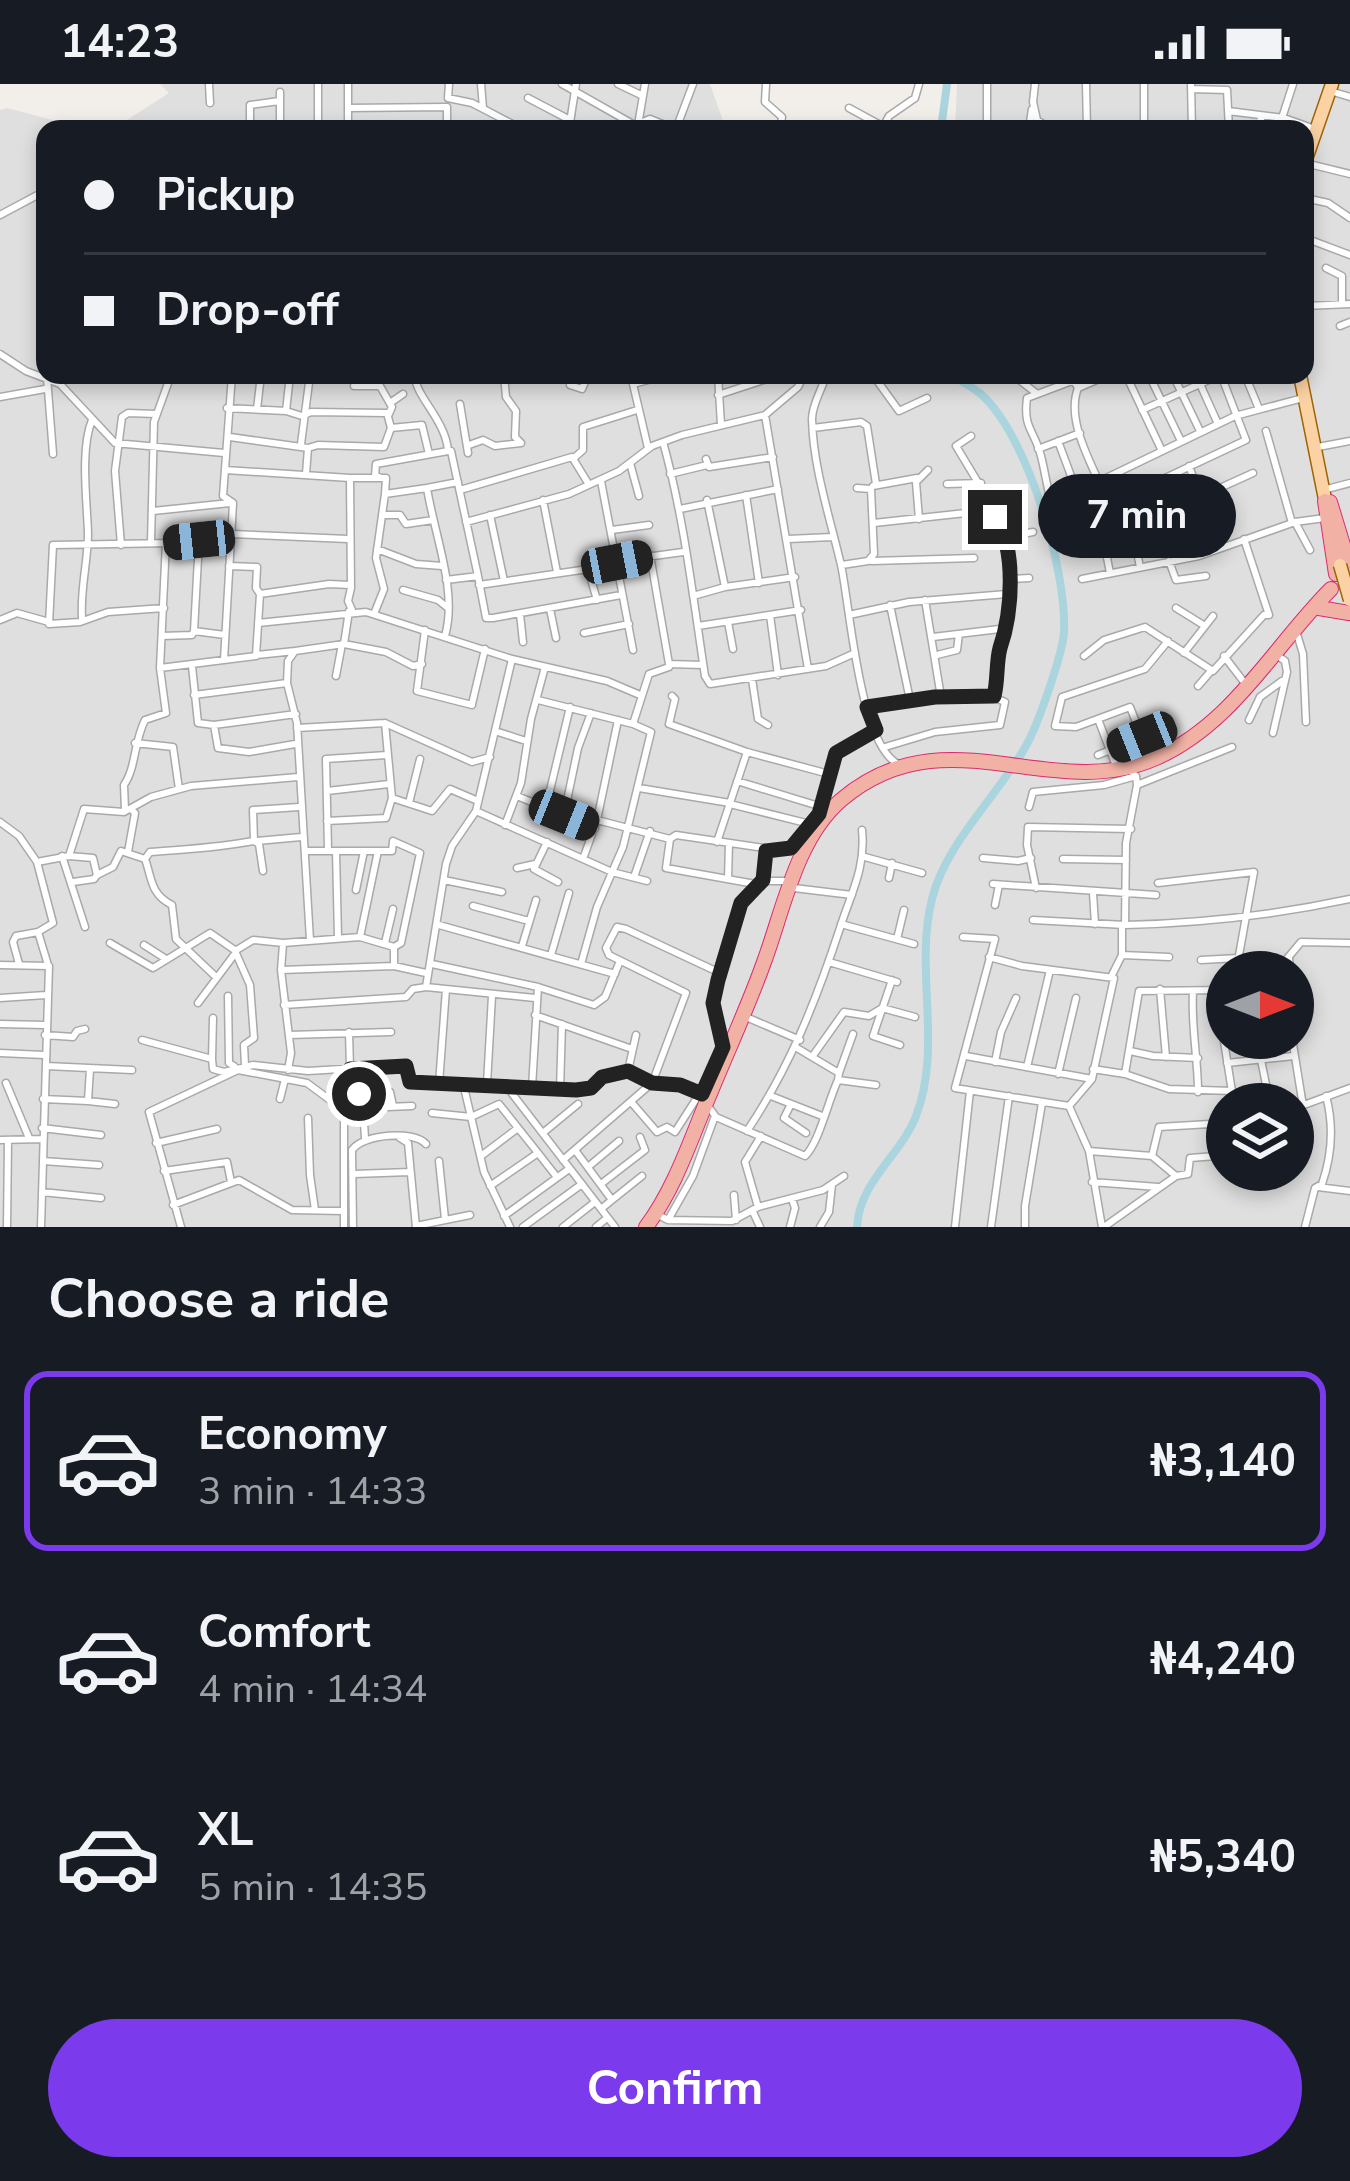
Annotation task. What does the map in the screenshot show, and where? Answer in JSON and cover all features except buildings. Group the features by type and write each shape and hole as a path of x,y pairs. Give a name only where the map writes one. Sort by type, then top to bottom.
{"highway":[{"path":"1327,498 1325,518 1342,588"},
{"path":"1327,498 1342,588"},
{"path":"1130,775 1199,735 1317,606 1342,588"},
{"path":"710,1100 826,815 854,790 903,766 953,758 1036,770 1130,775 1175,753 1231,710 1281,658 1317,606 1342,588"},
{"path":"656,1222 824,824 857,793 897,773 987,763"}],"main road":[{"path":"1314,123 1330,86"},
{"path":"1314,135 1330,86"},
{"path":"1303,384 1327,498"},
{"path":"1305,397 1327,498"},
{"path":"1342,588 1350,586"}],"street":[{"path":"209,84 211,103"},
{"path":"318,84 318,120"},
{"path":"348,84 348,120"},
{"path":"447,120 449,84"},
{"path":"481,84 483,108"},
{"path":"562,84 627,120"},
{"path":"618,84 643,96"},
{"path":"639,120 645,84"},
{"path":"679,120 693,84"},
{"path":"766,84 765,102 782,120"},
{"path":"887,120 915,98 919,84"},
{"path":"987,84 987,120"},
{"path":"1030,120 1035,84"},
{"path":"1086,84 1087,120"},
{"path":"1144,84 1144,120"},
{"path":"1228,120 1228,93 1234,84"},
{"path":"1282,118 1293,84"},
{"path":"1192,120 1191,86 1224,88 1228,93"},
{"path":"1330,86 1350,97"},
{"path":"570,120 575,88"},
{"path":"250,120 250,105 280,97 280,120"},
{"path":"348,108 460,98 506,120"},
{"path":"527,98 563,120"},
{"path":"1033,102 1036,120"},
{"path":"849,108 869,120"},
{"path":"1228,111 1288,120"},
{"path":"1261,115 1262,120"},
{"path":"1314,164 1350,174"},
{"path":"0,215 36,196"},
{"path":"1314,200 1350,218"},
{"path":"1314,241 1350,255"},
{"path":"1314,305 1346,304 1342,276 1326,268"},
{"path":"1340,326 1350,322"},
{"path":"0,354 36,373"},
{"path":"46,384 53,454"},
{"path":"60,384 119,444 224,453"},
{"path":"151,542 156,414 168,384"},
{"path":"231,384 223,496 233,503"},
{"path":"257,410 260,384"},
{"path":"286,411 289,384"},
{"path":"296,384 306,392"},
{"path":"306,474 302,416 308,384"},
{"path":"386,478 375,476 376,464 448,451 441,421 414,384"},
{"path":"460,404 468,449 483,440 489,445 521,443 514,437 516,411 506,397 505,384"},
{"path":"570,385 582,389 584,384"},
{"path":"633,384 648,448"},
{"path":"718,384 721,425"},
{"path":"718,395 752,384"},
{"path":"466,522 569,494 663,442 765,415 799,384"},
{"path":"823,384 812,412 813,428 855,653 876,730 892,762 903,766"},
{"path":"880,384 899,411 927,398"},
{"path":"1024,384 1036,393"},
{"path":"1064,384 1026,400 1026,427 1038,449 1044,484 1055,515 1064,520 1098,512 1246,440 1224,384"},
{"path":"1074,384 1080,433 1098,480"},
{"path":"1130,384 1162,451"},
{"path":"1154,384 1181,441"},
{"path":"1177,384 1201,432"},
{"path":"1142,410 1191,384"},
{"path":"1200,384 1218,424"},
{"path":"1248,384 1258,409"},
{"path":"354,386 380,386 390,403 388,416"},
{"path":"0,397 45,389"},
{"path":"390,403 403,394"},
{"path":"1058,441 1077,492 1239,415 1305,397"},
{"path":"227,408 302,416 310,412 388,416"},
{"path":"386,494 459,486 574,458 583,450 583,427 637,410"},
{"path":"122,544 115,487 124,413 156,414"},
{"path":"765,415 808,669"},
{"path":"230,436 304,446 383,447 391,428 388,416"},
{"path":"82,619 86,447 92,418"},
{"path":"813,428 861,422 867,427 874,523 874,554 868,561"},
{"path":"391,428 422,425 429,454"},
{"path":"1266,431 1294,522 1310,550"},
{"path":"1038,449 1080,433"},
{"path":"970,436 956,446 1007,536 1008,628 1000,649 994,696"},
{"path":"1318,446 1350,441"},
{"path":"663,442 680,509 683,552 710,684 834,664 855,653"},
{"path":"450,443 486,618 621,595"},
{"path":"670,474 707,462 773,457"},
{"path":"574,458 596,482 612,530 633,650"},
{"path":"1114,459 1117,471"},
{"path":"630,463 639,496"},
{"path":"1189,466 1219,548"},
{"path":"224,470 386,478"},
{"path":"857,488 917,478 928,470"},
{"path":"1200,497 1253,473"},
{"path":"336,676 350,610 350,478"},
{"path":"374,614 384,589 377,570 377,549 386,478"},
{"path":"917,478 919,519"},
{"path":"1157,482 1189,558"},
{"path":"947,484 981,483"},
{"path":"1327,498 1350,484"},
{"path":"427,488 451,617 445,636"},
{"path":"680,509 778,489"},
{"path":"746,496 759,583"},
{"path":"1126,498 1140,567"},
{"path":"988,499 1018,502"},
{"path":"543,500 557,572"},
{"path":"711,501 725,586"},
{"path":"152,511 233,503"},
{"path":"224,660 233,503"},
{"path":"874,523 984,511 995,517"},
{"path":"1098,512 1111,573"},
{"path":"378,530 384,514 400,515 406,524 433,520"},
{"path":"490,515 504,581"},
{"path":"1082,579 1189,558 1294,522 1325,518"},
{"path":"1078,519 1082,532"},
{"path":"612,530 649,525"},
{"path":"1007,536 1034,532"},
{"path":"49,622 53,545 199,540 231,534 348,539"},
{"path":"788,539 832,537"},
{"path":"1198,686 1269,615 1244,538"},
{"path":"162,636 192,635 194,631 199,540"},
{"path":"128,810 124,785 131,775 135,743 145,720 166,713 160,668 166,542"},
{"path":"377,549 416,564 442,566"},
{"path":"617,562 683,552"},
{"path":"650,556 673,667"},
{"path":"842,566 974,558"},
{"path":"1169,561 1176,580 1206,576"},
{"path":"229,566 257,567 256,656"},
{"path":"446,580 504,581 589,568 597,599"},
{"path":"693,596 725,586 795,578"},
{"path":"1010,579 1029,578"},
{"path":"260,594 350,585"},
{"path":"403,590 438,600 448,608"},
{"path":"849,615 925,600 1007,594"},
{"path":"925,600 941,697"},
{"path":"890,605 910,700"},
{"path":"0,620 16,613 53,625 164,608"},
{"path":"1176,608 1204,626"},
{"path":"550,609 556,638"},
{"path":"258,623 309,620 350,610 374,614 512,659 607,681 640,695"},
{"path":"698,626 801,610"},
{"path":"520,614 523,641"},
{"path":"770,615 778,675"},
{"path":"1184,652 1214,616"},
{"path":"728,622 733,649"},
{"path":"584,633 629,624"},
{"path":"1084,656 1104,640 1145,627 1211,671"},
{"path":"933,637 1008,628"},
{"path":"425,630 417,691 471,707 485,649"},
{"path":"194,631 225,635"},
{"path":"937,655 957,650 958,634"},
{"path":"1297,634 1306,722"},
{"path":"1151,760 1130,707 1076,727 1055,726 1062,698 1144,669 1168,640"},
{"path":"160,668 343,644 386,652 413,666 422,664"},
{"path":"295,651 288,661 287,683 296,714 310,940"},
{"path":"1224,656 1247,686"},
{"path":"1281,658 1303,670"},
{"path":"1273,733 1286,679 1281,658"},
{"path":"426,987 452,847 474,815 512,659"},
{"path":"633,724 653,670 704,665"},
{"path":"192,666 198,722 214,725 296,714"},
{"path":"506,825 517,796 545,667"},
{"path":"1249,720 1259,697 1286,679"},
{"path":"752,680 758,718 767,725"},
{"path":"194,695 287,683"},
{"path":"672,696 669,724 747,752 829,773"},
{"path":"867,707 941,697 994,696 1005,702 1000,725 935,732 885,747"},
{"path":"538,700 651,732 628,827 581,964"},
{"path":"546,808 570,707"},
{"path":"564,815 578,748 591,713"},
{"path":"1098,719 1109,750 1130,775 1122,955 1111,977"},
{"path":"583,859 596,824 618,720"},
{"path":"297,728 385,723 472,762 490,757"},
{"path":"328,820 386,818 392,798 385,723"},
{"path":"214,725 218,748 226,751 295,744"},
{"path":"852,895 666,868 670,839 676,835 766,851 788,850 822,807 838,751 876,730"},
{"path":"496,731 528,742"},
{"path":"1097,755 1142,737"},
{"path":"135,743 172,747 178,789"},
{"path":"1029,807 1033,792 1104,784 1232,747"},
{"path":"717,842 747,752"},
{"path":"338,938 326,759 388,755"},
{"path":"410,803 419,759"},
{"path":"128,810 151,797 214,782 298,777"},
{"path":"737,781 822,807"},
{"path":"325,791 389,784"},
{"path":"639,788 730,803 810,824"},
{"path":"392,798 432,811 450,789 478,801"},
{"path":"517,796 596,824 650,831 670,839"},
{"path":"263,871 253,810 300,807"},
{"path":"85,927 65,858 84,808 135,813 128,852"},
{"path":"474,815 486,815 612,872 646,881"},
{"path":"0,822 19,836 37,862 54,917 53,923 38,932 16,936 19,964"},
{"path":"1036,888 1027,845 1031,825 1131,829"},
{"path":"747,1131 798,1044 830,962 865,857 862,830"},
{"path":"634,877 650,831"},
{"path":"145,859 150,852 172,848 203,851 303,837"},
{"path":"305,851 392,851 393,841 420,854 401,943 394,947"},
{"path":"547,842 536,872 558,882"},
{"path":"728,879 729,843"},
{"path":"360,937 378,850"},
{"path":"72,882 94,879 113,867 121,851 145,859"},
{"path":"356,890 364,851"},
{"path":"656,1222 693,1176 723,1047 713,1003 736,916 759,882 766,851"},
{"path":"865,857 922,873"},
{"path":"37,862 93,858 97,875"},
{"path":"983,858 1031,858"},
{"path":"145,859 154,890 172,905 176,939 216,977"},
{"path":"1064,859 1126,860"},
{"path":"890,878 892,863"},
{"path":"517,868 536,864"},
{"path":"1158,883 1254,872 1240,951"},
{"path":"445,880 502,892"},
{"path":"995,905 996,884 1156,895"},
{"path":"1094,892 1095,924"},
{"path":"551,955 569,893"},
{"path":"1033,920 1178,925 1313,909 1350,899"},
{"path":"523,946 536,901"},
{"path":"473,906 530,921"},
{"path":"385,943 392,909"},
{"path":"897,939 904,910"},
{"path":"841,924 914,944"},
{"path":"439,925 615,974"},
{"path":"655,1083 686,994 609,955 606,948 617,927 720,973"},
{"path":"38,932 48,965 41,1227"},
{"path":"110,944 153,968 210,933 235,953 252,998 254,1038 244,1046 241,1066"},
{"path":"198,1004 235,953 253,940 283,943 360,937 394,947"},
{"path":"963,937 995,939 955,1087 1069,1106"},
{"path":"1294,951 1301,941 1350,943"},
{"path":"280,1099 289,1035 281,970 283,943"},
{"path":"144,946 166,959"},
{"path":"394,947 394,966"},
{"path":"1122,955 1169,957"},
{"path":"989,957 1111,977"},
{"path":"1201,960 1206,960"},
{"path":"432,964 597,1005 620,961"},
{"path":"830,962 894,981 873,1036 900,1045"},
{"path":"0,965 48,965"},
{"path":"281,970 394,966 426,974"},
{"path":"1027,1067 1050,970"},
{"path":"1069,1106 1092,1079 1111,977"},
{"path":"284,1005 406,997 412,989 426,987 536,998"},
{"path":"532,1088 538,987"},
{"path":"439,1084 446,989"},
{"path":"1160,989 1166,1057"},
{"path":"1124,1074 1139,991 1206,991"},
{"path":"1193,992 1191,1034 1198,1058 1198,1092"},
{"path":"0,998 46,995"},
{"path":"228,996 229,1063 307,1083 344,1117 344,1227"},
{"path":"487,1084 493,996"},
{"path":"995,1062 1004,1023 1016,998"},
{"path":"1058,1074 1076,998"},
{"path":"881,1008 915,1018"},
{"path":"812,1057 844,1012 869,1016 881,1008"},
{"path":"535,1016 632,1049"},
{"path":"746,1017 798,1044 838,1077 876,1084"},
{"path":"213,1018 213,1069 241,1066"},
{"path":"0,1024 73,1037 76,1030 85,1029"},
{"path":"560,1090 562,1024"},
{"path":"349,1032 350,1069 359,1094 390,1092 393,1106"},
{"path":"289,1035 392,1032"},
{"path":"181,1227 148,1114 154,1106 238,1070 286,1074 406,1066 410,1082 560,1090 590,1089 602,1077 628,1071 655,1083 680,1085 710,1100 747,1131 805,1156 816,1144 853,1034"},
{"path":"628,1071 636,1035"},
{"path":"142,1040 212,1059"},
{"path":"1129,1051 1198,1058"},
{"path":"0,1053 45,1055"},
{"path":"964,1056 1092,1079"},
{"path":"1227,1059 1231,1083"},
{"path":"1227,1063 1270,1059"},
{"path":"1262,1060 1266,1083"},
{"path":"45,1066 132,1070"},
{"path":"88,1101 90,1069"},
{"path":"1094,1069 1169,1089 1206,1092"},
{"path":"6,1083 29,1138"},
{"path":"563,1160 655,1083"},
{"path":"463,1084 490,1186 510,1227"},
{"path":"507,1087 615,1227"},
{"path":"1314,1101 1350,1088"},
{"path":"955,1227 970,1091"},
{"path":"771,1096 822,1116"},
{"path":"991,1227 1009,1096"},
{"path":"1306,1227 1304,1220 1327,1171 1333,1125 1326,1096"},
{"path":"43,1100 115,1104"},
{"path":"632,1103 657,1132 667,1127 675,1132 710,1100"},
{"path":"1025,1227 1024,1206 1042,1103"},
{"path":"432,1113 471,1117 499,1104 556,1177"},
{"path":"543,1133 578,1104"},
{"path":"791,1104 784,1119 806,1132"},
{"path":"364,1138 363,1108 412,1106"},
{"path":"1069,1106 1089,1151 1103,1227 1158,1187 1188,1174 1190,1158 1206,1157"},
{"path":"308,1118 316,1212"},
{"path":"1152,1156 1159,1127 1206,1124"},
{"path":"42,1128 100,1135"},
{"path":"481,1156 518,1128"},
{"path":"156,1143 217,1129"},
{"path":"353,1227 353,1147 364,1138 420,1136"},
{"path":"408,1143 420,1136"},
{"path":"420,1136 426,1144"},
{"path":"760,1227 745,1162 761,1136"},
{"path":"601,1184 645,1150 640,1137"},
{"path":"7,1227 4,1140 42,1138"},
{"path":"400,1138 408,1143"},
{"path":"588,1167 619,1141"},
{"path":"408,1143 416,1227 470,1215"},
{"path":"575,1150 612,1200"},
{"path":"1089,1151 1152,1156 1176,1176"},
{"path":"490,1186 538,1153"},
{"path":"43,1161 99,1165"},
{"path":"439,1161 445,1219"},
{"path":"164,1171 227,1162 231,1182"},
{"path":"504,1216 569,1169"},
{"path":"352,1174 410,1172"},
{"path":"563,1227 612,1200 642,1176"},
{"path":"656,1222 736,1220 755,1209 832,1185 844,1176"},
{"path":"173,1204 243,1181 292,1210 344,1211"},
{"path":"1092,1182 1158,1187"},
{"path":"524,1227 582,1184"},
{"path":"820,1227 829,1212 832,1185"},
{"path":"1318,1186 1350,1191"},
{"path":"42,1192 101,1198"},
{"path":"734,1195 736,1220"},
{"path":"790,1227 792,1198"},
{"path":"596,1227 608,1218"}],"shaded area":[{"path":"160,84 710,84 723,120 127,120 169,93"},
{"path":"957,84 1350,84 1350,1227 0,1227 0,110 52,120 36,120 36,384 1314,384 1314,120 955,120"}],"waterway":[{"path":"942,120 947,84"},
{"path":"857,1227 865,1196 909,1130 924,1089 927,926 939,878 1027,744 1064,632 1052,541 1029,472 999,415 966,384"}],"route":[{"path":"359,1094 350,1069 386,1064 406,1066 410,1082 576,1090 628,1071 652,1083 667,1082 702,1094 723,1047 713,1003 741,903 763,880 766,851 791,848 819,814 836,753 876,730 867,707 935,697 994,696 1010,615 1007,536 995,517"}]}
